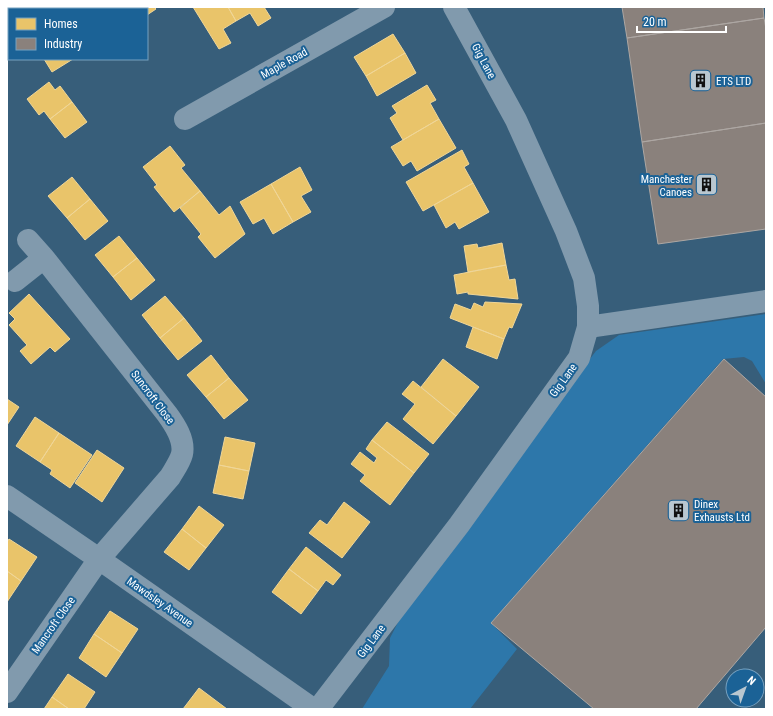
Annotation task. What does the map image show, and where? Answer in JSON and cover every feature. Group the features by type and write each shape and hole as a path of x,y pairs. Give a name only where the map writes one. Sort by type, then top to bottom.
{"street":[{"name":"Maple Road","path":"185,119 384,7"},
{"name":"Gig Lane","path":"318,709 458,525 579,358 588,327 588,306 584,278 566,231 516,120 454,7"},
{"name":"Suncroft Close","path":"28,240 44,258 167,414 176,427 181,441 182,453 170,476 99,559"},
{"path":"15,281 44,258"},
{"path":"588,327 766,301"},
{"name":"Mawdsley Avenue","path":"7,496 313,709"},
{"name":"Mancroft Close","path":"7,692 99,559"}],"shaded area":[{"path":"766,314 766,384 752,361 744,357 723,359 491,623 517,649 470,709 362,709 389,666 390,638 417,585 596,351 619,335"}],"building: Homes":[{"path":"97,7 128,8 98,8"},
{"path":"154,7 156,9 148,14 148,8 128,8"},
{"path":"193,7 228,7 236,21 223,29 231,43 219,49"},
{"path":"228,7 264,7 271,18 258,26 250,13 236,21"},
{"path":"393,34 405,53 366,76 354,57"},
{"path":"405,53 416,73 377,96 366,76"},
{"path":"45,60 71,60 52,72"},
{"path":"49,82 55,90 60,86 72,102 50,119 44,111 39,115 27,99"},
{"path":"427,85 436,100 430,103 439,119 403,140 390,118 397,113 392,106"},
{"path":"72,102 87,122 65,138 50,119"},
{"path":"439,119 456,148 417,171 411,161 403,166 391,147"},
{"path":"170,146 185,165 181,168 200,191 174,212 154,187 157,185 143,167"},
{"path":"462,150 469,164 464,167 473,183 423,211 406,182"},
{"path":"300,167 312,190 301,196 311,212 293,222 271,184"},
{"path":"72,177 90,199 67,218 48,196"},
{"path":"473,183 489,212 459,229 455,222 446,228 434,205"},
{"path":"271,184 293,222 273,234 264,218 253,224 240,202"},
{"path":"200,191 219,215 230,206 245,234 215,258 198,237 201,234 180,208"},
{"path":"90,199 108,221 85,240 67,218"},
{"path":"119,236 137,258 113,277 95,255"},
{"path":"502,243 506,265 468,272 464,246 477,244 478,248"},
{"path":"137,258 155,280 131,300 113,277"},
{"path":"506,265 509,280 515,279 518,299 468,294 468,292 457,294 454,275"},
{"path":"29,294 70,339 55,352 50,347 31,364 20,351 27,345 9,325 15,319 9,313"},
{"path":"165,296 184,318 160,338 142,315"},
{"path":"485,302 522,304 512,328 509,327 504,339 450,318 455,304 471,310 474,303 483,307"},
{"path":"184,318 202,341 178,360 160,338"},
{"path":"473,327 504,339 497,359 466,347"},
{"path":"211,355 229,378 206,397 187,375"},
{"path":"443,359 479,387 456,416 421,387"},
{"path":"229,378 248,400 224,419 206,397"},
{"path":"413,381 456,416 433,444 403,419 415,404 402,394"},
{"path":"7,399 19,407 7,425"},
{"path":"35,417 59,433 40,462 16,446"},
{"path":"387,422 429,454 414,473 372,440"},
{"path":"59,433 92,455 70,488 50,474 52,470 40,462"},
{"path":"225,437 255,443 249,471 219,465"},
{"path":"372,440 414,473 390,505 360,481 365,475 351,464 360,452 374,463 377,458 366,449"},
{"path":"97,450 124,468 102,502 75,483"},
{"path":"219,465 249,471 243,499 213,493"},
{"path":"344,502 370,522 342,558 309,533 320,520 327,525"},
{"path":"199,506 224,525 206,548 182,529"},
{"path":"182,529 206,548 189,570 164,552"},
{"path":"9,539 37,557 21,581 7,571 7,542"},
{"path":"306,547 341,575 333,585 326,580 318,591 289,569"},
{"path":"289,569 318,591 301,614 272,592"},
{"path":"7,571 21,581 7,602"},
{"path":"110,611 138,629 122,653 94,634"},
{"path":"94,634 122,653 106,677 79,658"},
{"path":"68,674 95,692 84,709 69,709 52,697"},
{"path":"199,688 227,709 183,709"},
{"path":"52,697 69,709 44,709"}],"building: Industry":[{"path":"622,7 763,7 764,18 627,38"},
{"name":"ETS LTD","path":"764,18 766,29 766,123 642,142 627,38"},
{"name":"Manchester Canoes","path":"766,123 766,229 658,244 642,142"},
{"name":"Dinex Exhausts Ltd","path":"724,359 766,397 766,627 731,668 725,668 725,675 696,709 594,709 491,623"}],"place":[{"name":"ETS LTD","path":"700,81"},
{"name":"Manchester Canoes","path":"707,185"},
{"name":"Dinex Exhausts Ltd","path":"678,510"}]}
